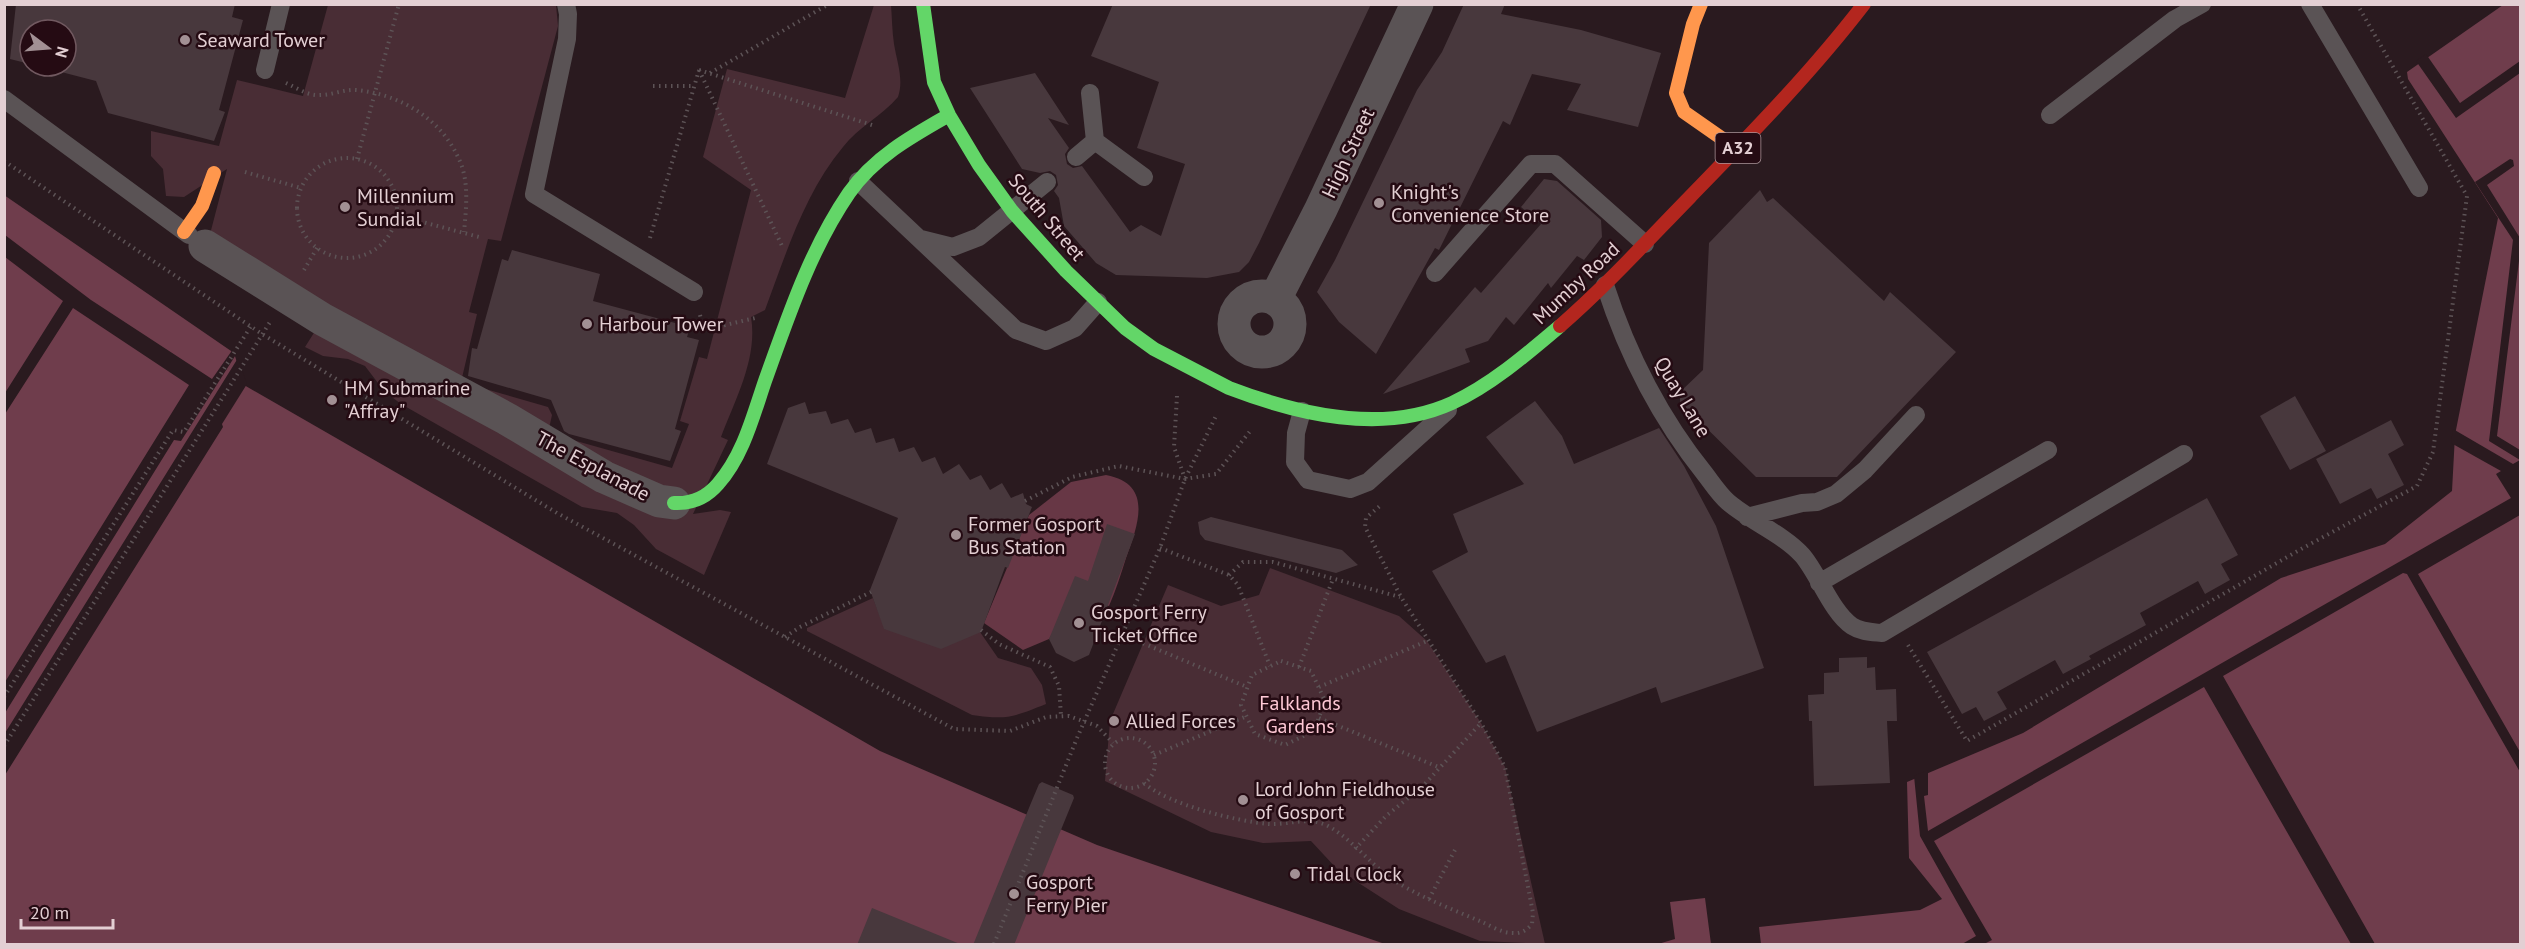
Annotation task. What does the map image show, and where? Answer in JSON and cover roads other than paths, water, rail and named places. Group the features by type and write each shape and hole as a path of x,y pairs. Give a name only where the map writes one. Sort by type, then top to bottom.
{"main road":[{"name":"South Street","path":"923,4 934,82 949,115 979,165 1012,211 1065,272 1143,342 1229,388"},
{"path":"1701,4 1693,24 1676,93 1684,112 1737,149"},
{"name":"Mumby Road","path":"1229,388 1265,402 1342,417 1388,417 1440,408 1463,397 1530,352 1605,285 1806,76 1864,4"},
{"name":"The Esplanade","path":"674,503 691,504 707,495 728,470 759,399 790,310 839,209 858,181 901,143 949,115"},
{"path":"195,239 202,206 214,173"}],"street":[{"name":"High Street","path":"1229,388 1250,349 1259,352 1277,347 1289,332 1288,313 1275,299 1321,208 1417,4"},
{"name":"The Esplanade","path":"195,239 322,320 507,419 604,477 659,501 674,503"}],"lane":[{"path":"265,70 281,4"},
{"path":"566,4 567,39 534,194 694,292"},
{"path":"2050,115 2175,19 2202,4"},
{"path":"2310,4 2419,188"},
{"path":"1090,93 1095,141 1144,177"},
{"path":"4,99 195,239"},
{"path":"1076,157 1095,141"},
{"path":"1435,273 1531,164 1555,164 1645,244"},
{"path":"858,181 1016,330 1046,341 1075,328 1098,302"},
{"path":"919,239 953,246 979,237 1047,182"},
{"name":"Quay Lane","path":"1605,285 1619,328 1658,404 1695,461 1726,500 1801,554 1823,590 1851,626 1858,629 1882,633 2184,454"},
{"path":"1302,411 1296,433 1295,462 1308,480 1350,489 1368,482 1463,397"},
{"path":"1747,517 1831,497 1865,470 1916,415"},
{"path":"1823,590 2048,450"}],"place":[{"name":"Seaward Tower","path":"185,40"},
{"name":"Knight's Convenience Store","path":"1379,203"},
{"name":"Millennium Sundial","path":"345,207"},
{"name":"Harbour Tower","path":"587,324"},
{"name":"HM Submarine \"Affray\"","path":"332,400"},
{"name":"Former Gosport Bus Station","path":"956,535"},
{"name":"Gosport Ferry Ticket Office","path":"1079,623"},
{"name":"Allied Forces","path":"1114,721"},
{"name":"Lord John Fieldhouse of Gosport","path":"1243,800"},
{"name":"Tidal Clock","path":"1295,874"},
{"name":"Gosport Ferry Pier","path":"1014,894"}],"park label":[{"name":"Falklands Gardens","path":"1300,714"}]}
